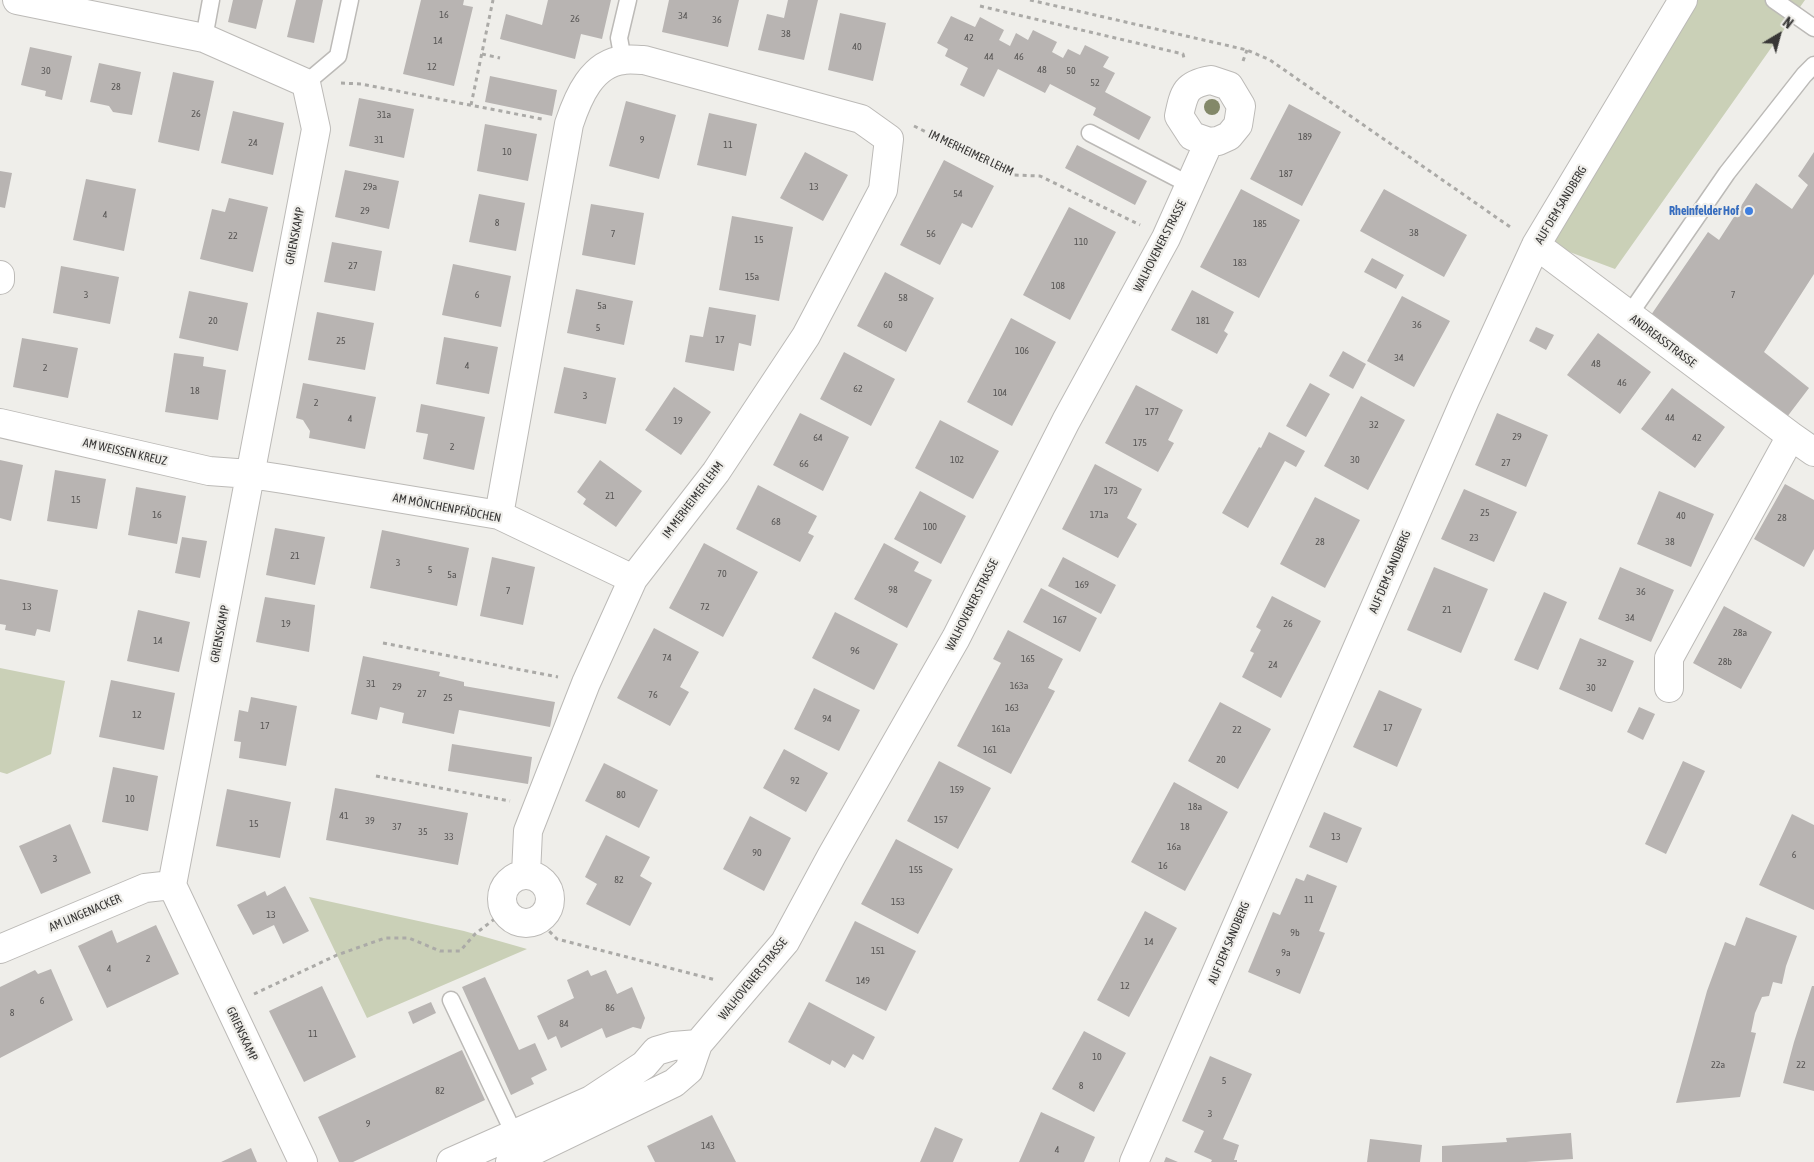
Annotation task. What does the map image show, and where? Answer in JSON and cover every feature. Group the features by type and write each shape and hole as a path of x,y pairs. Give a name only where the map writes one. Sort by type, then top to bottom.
{"street":[{"path":"17,0 204,38 306,82"},
{"name":"AUF DEM SANDBERG","path":"1134,1162 1465,400 1536,246 1683,0"},
{"path":"499,515 569,124 576,104 590,80 604,66 623,60 644,60 861,119 889,139"},
{"path":"1212,80 1229,86 1241,106 1238,125 1229,136 1218,141 1209,142 1192,136 1179,116 1183,94 1197,82 1212,80"},
{"name":"GRIENSKAMP","path":"303,1162 172,885 316,129 306,82"},
{"name":"IM MERHEIMER LEHM","path":"526,874 528,831 537,806 586,683 633,579 716,472 806,336 884,190 889,139"},
{"name":"WALHOVENER STRASSE","path":"451,1162 516,1150 674,1084 689,1070 698,1044 785,942 832,855 956,638 1066,421 1166,238 1209,142"},
{"name":"ANDREASSTRASSE","path":"1536,246 1814,452"},
{"path":"0,275 0,280"},
{"name":"AM WEISSEN KREUZ","path":"0,423 209,471 250,474"},
{"path":"1669,688 1669,658 1791,436"},
{"name":"AM MÖNCHENPFÄDCHEN","path":"250,474 499,515 633,579"},
{"path":"526,874 540,879 546,885 549,893 548,908 538,920 523,923 516,921 505,911 502,903 502,894 504,886 510,880 526,874"},
{"name":"AM LINGENACKER","path":"0,949 145,888 172,885"},
{"name":"WALHOVENER STRASSE","path":"516,1150 644,1066 656,1051 673,1046 698,1044"}],"lane":[{"path":"204,38 211,0"},
{"path":"306,82 338,56 350,0"},
{"path":"623,60 619,38 628,0"},
{"path":"1774,0 1814,28"},
{"path":"1630,315 1727,173 1804,75 1814,65"},
{"path":"1090,133 1190,185"},
{"path":"451,1000 516,1150"}],"path":[{"path":"471,105 493,0"},
{"path":"1030,0 1247,50 1270,60 1536,246"},
{"path":"980,6 1182,54 1197,82"},
{"path":"482,54 500,58"},
{"path":"306,82 361,84 569,124"},
{"name":"IM MERHEIMER LEHM","path":"889,139 911,124 1014,175 1040,176 1166,238"},
{"path":"383,643 586,683"},
{"path":"376,776 537,806"},
{"path":"229,1006 337,955 385,938 410,938 440,951 460,951 475,934 505,911"},
{"path":"538,920 557,939 748,987"}],"green space":[{"path":"1694,0 1805,0 1615,269 1551,245"},
{"path":"0,668 65,681 51,754 7,774 0,772"},
{"path":"309,897 464,931 527,949 367,1018"}],"building":[{"path":"233,0 263,0 256,29 228,22"},
{"path":"296,0 323,0 314,43 287,37"},
{"path":"421,0 464,0 463,5 473,7 454,86 403,74"},
{"path":"548,0 611,0 602,39 581,34 575,59 500,39 506,14 542,25"},
{"path":"669,0 739,0 728,47 662,32"},
{"path":"788,0 818,0 804,60 758,50 767,14 784,18"},
{"path":"840,13 886,23 873,81 828,70"},
{"path":"951,16 975,27 980,17 1004,30 999,40 1010,46 1016,33 1028,40 1033,30 1057,42 1052,52 1063,58 1068,49 1080,55 1085,45 1109,57 1103,67 1115,73 1105,92 1151,117 1139,140 1093,115 1096,108 1050,84 1045,93 998,69 984,97 960,85 968,68 945,56 948,49 937,43"},
{"path":"30,47 72,56 62,100 45,96 46,91 21,85"},
{"path":"99,63 141,72 132,115 113,112 109,106 90,102"},
{"path":"173,72 214,81 199,151 158,142"},
{"path":"490,76 557,90 552,116 485,102"},
{"path":"359,98 414,109 404,158 349,146"},
{"path":"626,101 676,115 659,179 609,166"},
{"path":"1289,104 1341,132 1302,206 1250,179"},
{"path":"233,111 284,123 273,175 221,163"},
{"path":"709,113 757,124 746,176 697,165"},
{"path":"485,124 537,134 528,181 477,171"},
{"path":"1077,145 1147,181 1135,205 1065,168"},
{"path":"805,152 848,175 823,221 780,198"},
{"path":"1814,152 1814,274 1764,352 1809,388 1787,417 1651,315 1708,232 1719,240 1756,183 1792,209 1808,185 1798,176"},
{"path":"944,160 994,186 972,228 962,223 940,265 900,245"},
{"path":"345,170 399,181 389,229 335,217"},
{"path":"0,171 12,173 5,208 0,207"},
{"path":"86,179 136,189 124,251 73,240"},
{"path":"1241,189 1300,220 1259,298 1200,267"},
{"path":"1384,189 1467,235 1444,277 1360,231"},
{"path":"479,194 525,203 516,251 469,242"},
{"path":"229,198 268,207 253,272 200,259 212,209 225,212"},
{"path":"591,204 644,213 635,265 582,255"},
{"path":"1069,207 1116,232 1070,320 1023,295"},
{"path":"732,216 793,227 779,301 719,290"},
{"path":"332,242 382,251 375,291 324,282"},
{"path":"1372,258 1404,275 1396,289 1364,272"},
{"path":"453,264 511,276 501,327 442,315"},
{"path":"61,266 119,277 110,324 53,313"},
{"path":"885,272 934,298 906,352 857,326"},
{"path":"576,289 633,301 624,345 567,333"},
{"path":"1192,290 1234,312 1224,331 1228,334 1217,354 1171,330"},
{"path":"189,291 248,303 238,351 179,338"},
{"path":"1402,296 1450,321 1414,387 1367,361"},
{"path":"709,307 756,315 751,346 739,343 734,371 685,362 690,335 703,337"},
{"path":"317,312 374,323 365,370 308,360"},
{"path":"1011,318 1056,342 1012,426 967,402"},
{"path":"1536,327 1554,335 1546,350 1529,341"},
{"path":"1598,333 1651,372 1620,414 1567,375"},
{"path":"444,337 498,347 489,394 436,384"},
{"path":"22,338 78,348 68,398 13,387"},
{"path":"1343,351 1366,364 1353,389 1329,376"},
{"path":"844,352 895,379 871,426 820,399"},
{"path":"174,353 204,357 203,366 226,370 218,420 165,412"},
{"path":"564,367 616,378 606,424 554,413"},
{"path":"303,383 376,397 365,449 309,438 310,431 303,420 296,418"},
{"path":"1310,383 1330,394 1306,437 1286,426"},
{"path":"1136,385 1183,410 1168,440 1174,443 1158,472 1105,443"},
{"path":"674,387 711,412 681,455 645,430"},
{"path":"1672,388 1725,427 1695,468 1641,429"},
{"path":"1361,396 1405,420 1368,490 1324,466"},
{"path":"421,404 485,417 474,470 423,459 428,434 416,432"},
{"path":"800,413 849,437 823,491 773,465"},
{"path":"1497,413 1548,435 1526,487 1475,465"},
{"path":"940,420 999,451 973,499 915,468"},
{"path":"1269,432 1305,451 1296,467 1285,461 1248,528 1222,513"},
{"path":"0,460 23,465 11,521 0,518"},
{"path":"600,460 642,491 616,527 583,504 586,499 577,492"},
{"path":"1095,464 1142,489 1127,518 1137,524 1118,558 1062,529"},
{"path":"55,470 106,479 97,529 47,521"},
{"path":"1785,484 1814,500 1814,549 1804,567 1754,539"},
{"path":"758,485 817,516 808,533 814,536 800,562 736,529"},
{"path":"136,487 186,496 177,544 128,535"},
{"path":"1464,489 1517,512 1494,562 1441,539"},
{"path":"920,491 966,516 941,564 894,539"},
{"path":"1659,491 1714,514 1691,567 1637,544"},
{"path":"1315,497 1360,520 1325,588 1280,564"},
{"path":"275,528 325,537 315,585 266,575"},
{"path":"382,530 469,548 457,606 370,588"},
{"path":"182,537 207,541 200,578 175,573"},
{"path":"704,543 758,572 723,637 669,608"},
{"path":"884,543 919,562 914,571 932,580 907,628 854,599"},
{"path":"492,557 535,567 523,625 480,616"},
{"path":"1063,557 1116,585 1101,614 1048,586"},
{"path":"1434,567 1488,589 1461,653 1407,630"},
{"path":"1620,567 1674,590 1651,642 1598,619"},
{"path":"0,579 58,590 50,632 37,629 35,636 5,630 6,625 0,624"},
{"path":"1041,588 1097,618 1080,652 1023,622"},
{"path":"1544,592 1567,602 1538,670 1514,660"},
{"path":"1272,596 1321,621 1281,698 1242,677 1254,653 1250,651 1261,630 1256,627"},
{"path":"265,597 315,605 309,652 256,642"},
{"path":"1724,606 1772,632 1741,689 1693,663"},
{"path":"138,610 190,622 179,672 127,661"},
{"path":"835,612 898,644 874,690 812,658"},
{"path":"654,628 699,652 680,687 689,692 670,726 617,698"},
{"path":"1008,630 1063,659 1048,688 1055,691 1011,774 957,746 1001,663 993,659"},
{"path":"1580,638 1634,661 1612,712 1559,689"},
{"path":"363,656 440,672 439,676 464,682 464,686 555,702 550,727 459,710 454,734 402,723 404,713 380,707 377,720 351,714"},
{"path":"111,680 175,693 164,750 99,737"},
{"path":"814,688 860,710 839,751 794,729"},
{"path":"1379,690 1422,709 1397,767 1353,747"},
{"path":"251,697 297,706 286,766 239,758 241,742 234,741 239,710 248,712"},
{"path":"1220,702 1271,729 1238,789 1188,761"},
{"path":"1639,707 1655,714 1643,740 1627,732"},
{"path":"452,744 532,757 528,784 448,771"},
{"path":"784,749 828,773 806,812 763,788"},
{"path":"939,761 991,788 958,849 907,821"},
{"path":"1683,761 1705,771 1666,854 1645,844"},
{"path":"604,763 658,790 639,828 585,801"},
{"path":"113,767 158,776 148,831 102,822"},
{"path":"1174,782 1228,812 1185,891 1131,862"},
{"path":"335,788 468,813 458,865 326,840"},
{"path":"227,789 291,802 280,858 216,846"},
{"path":"1324,812 1362,828 1347,863 1309,847"},
{"path":"1792,814 1814,825 1814,910 1759,885"},
{"path":"750,816 791,838 764,891 723,869"},
{"path":"70,824 91,873 41,894 19,846"},
{"path":"606,835 650,857 640,876 652,883 630,926 586,904 597,884 585,877"},
{"path":"896,839 953,869 918,934 861,904"},
{"path":"1307,874 1337,886 1319,931 1325,933 1300,994 1248,972 1273,912 1280,915 1296,878 1304,881"},
{"path":"285,886 309,931 283,944 274,925 253,935 237,905 265,891 267,896"},
{"path":"1145,911 1177,928 1129,1017 1097,1000"},
{"path":"1746,917 1797,936 1786,966 1782,984 1773,982 1769,996 1762,997 1755,1013 1751,1032 1756,1033 1740,1097 1676,1103 1707,991 1725,942 1735,946"},
{"path":"855,921 916,951 886,1011 825,981"},
{"path":"156,925 179,974 107,1008 78,946 112,930 117,943"},
{"path":"51,969 73,1020 0,1058 0,987 35,970 38,974"},
{"path":"588,970 591,976 606,970 617,994 632,987 645,1018 641,1029 633,1027 606,1038 602,1028 561,1048 556,1036 548,1040 537,1016 574,998 567,980"},
{"path":"485,977 519,1050 535,1043 547,1070 531,1078 534,1084 511,1095 462,987"},
{"path":"322,986 356,1057 304,1082 269,1011"},
{"path":"1812,986 1814,986 1814,1091 1783,1083"},
{"path":"431,1002 436,1013 413,1024 408,1012"},
{"path":"809,1002 875,1037 863,1060 853,1054 845,1068 832,1060 830,1065 788,1042"},
{"path":"1084,1031 1126,1053 1094,1112 1052,1089"},
{"path":"462,1050 485,1100 353,1162 339,1162 318,1117"},
{"path":"1210,1056 1252,1074 1223,1139 1239,1145 1234,1160 1237,1160 1237,1162 1211,1162 1212,1160 1194,1152 1204,1131 1182,1121"},
{"path":"1041,1112 1095,1137 1084,1162 1019,1162"},
{"path":"712,1115 736,1162 655,1162 647,1146"},
{"path":"935,1127 963,1139 953,1162 920,1162"},
{"path":"1571,1133 1573,1159 1526,1162 1442,1162 1442,1146 1507,1142 1506,1138"},
{"path":"1370,1139 1422,1145 1420,1162 1367,1162"},
{"path":"251,1148 257,1162 221,1162"},
{"path":"1166,1157 1178,1162 1164,1162"}],"place":[{"name":"Rheinfelder Hof","path":"1749,211"}]}
